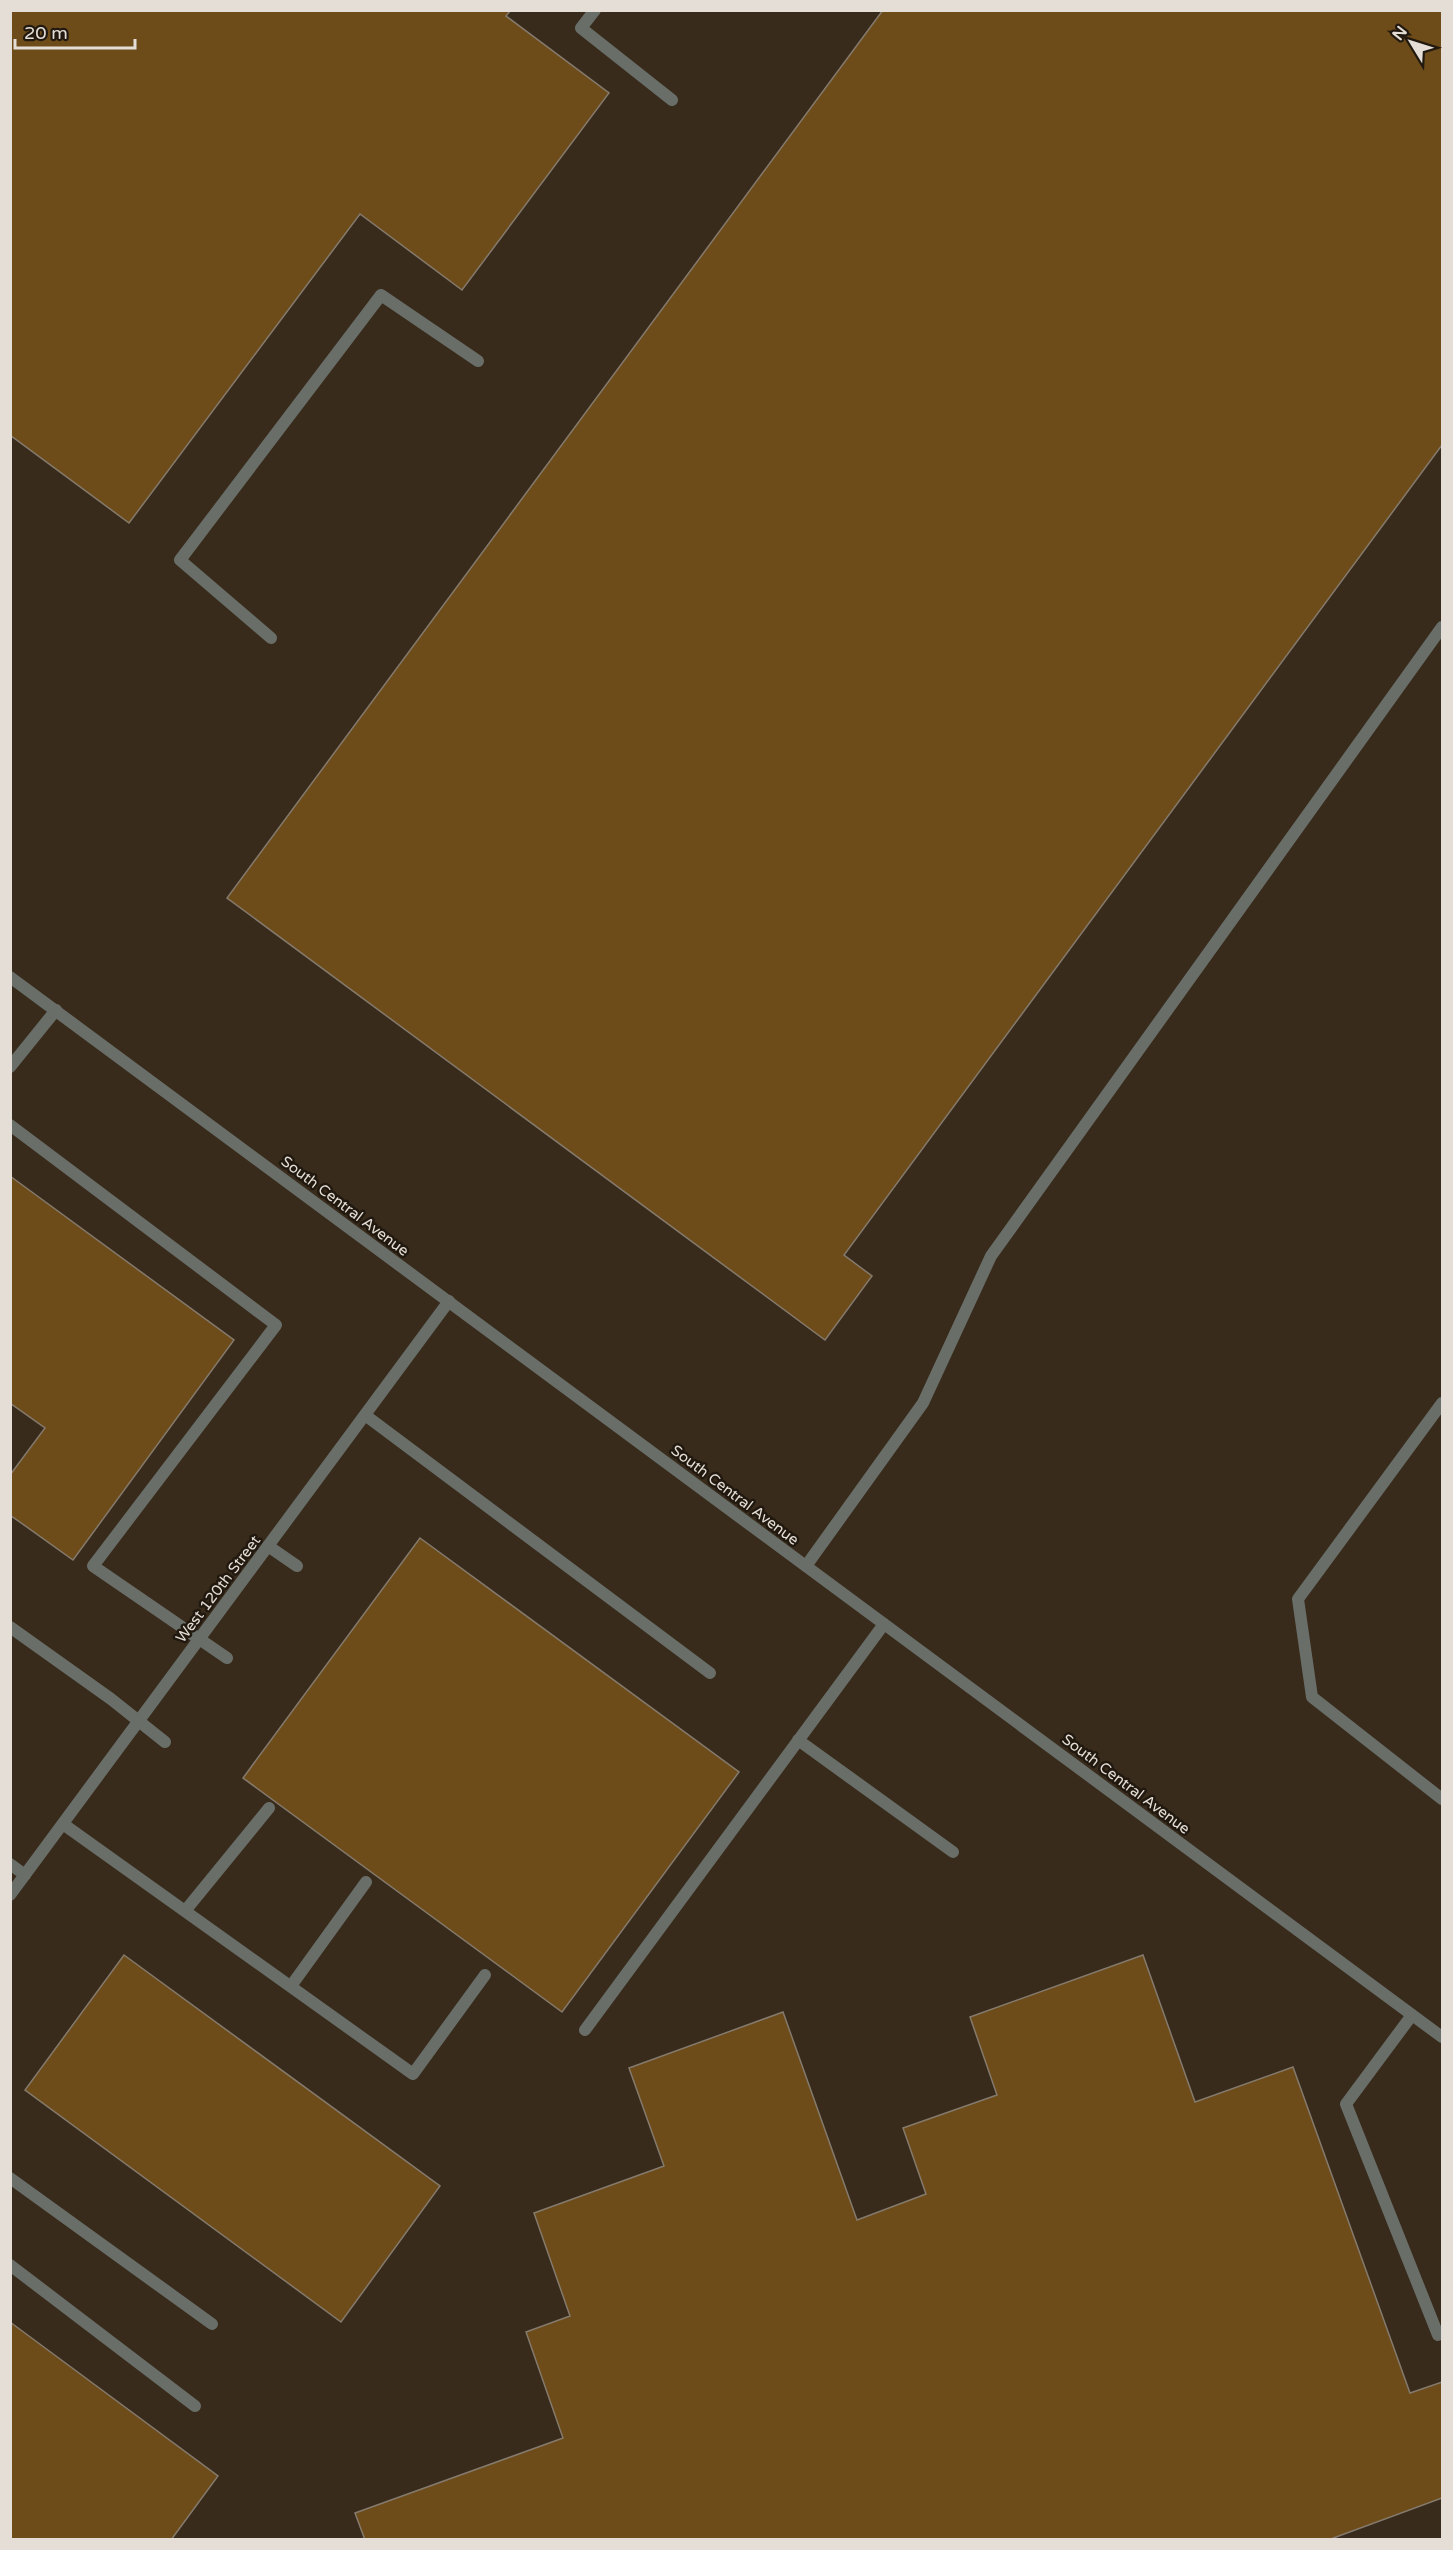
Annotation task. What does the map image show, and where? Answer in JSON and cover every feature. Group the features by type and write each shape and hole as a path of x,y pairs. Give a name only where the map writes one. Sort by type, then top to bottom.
{"street":[{"path":"595,10 581,28 672,100"},
{"path":"271,638 180,560 381,295 478,361"},
{"path":"806,1566 924,1403 991,1256 1443,627"},
{"name":"South Central Avenue","path":"10,977 1443,2037"},
{"path":"10,1067 56,1010"},
{"path":"10,1125 276,1325 93,1566 227,1658"},
{"name":"West 120th Street","path":"10,1894 448,1301"},
{"path":"1443,1403 1298,1599 1312,1697 1443,1799"},
{"path":"365,1415 710,1673"},
{"path":"268,1546 297,1566"},
{"path":"585,2030 884,1624"},
{"path":"10,1627 165,1742"},
{"path":"798,1740 953,1852"},
{"path":"185,1911 269,1808"},
{"path":"63,1824 413,2074 485,1976"},
{"path":"10,1864 25,1875"},
{"path":"291,1986 366,1882"},
{"path":"1412,2015 1346,2104 1438,2335"},
{"path":"10,2178 212,2324"},
{"path":"10,2265 195,2406"}],"shaded area":[{"path":"11,11 1442,11 1442,2539 11,2539"}],"building":[{"path":"10,10 511,10 506,16 609,93 462,290 360,214 129,523 10,435"},
{"path":"883,10 1442,10 1442,445 844,1255 872,1276 825,1340 227,898"},
{"path":"10,1176 234,1340 73,1560 10,1515 10,1475 45,1428 10,1403"},
{"path":"420,1538 739,1772 562,2012 243,1778"},
{"path":"124,1955 440,2186 341,2322 25,2090"},
{"path":"1143,1955 1195,2102 1293,2067 1410,2393 1442,2382 1442,2498 1328,2540 365,2540 355,2513 563,2438 526,2332 570,2316 534,2213 664,2166 629,2068 783,2012 857,2220 926,2194 903,2128 997,2095 970,2017"},
{"path":"10,2322 218,2476 171,2540 10,2540"}]}
